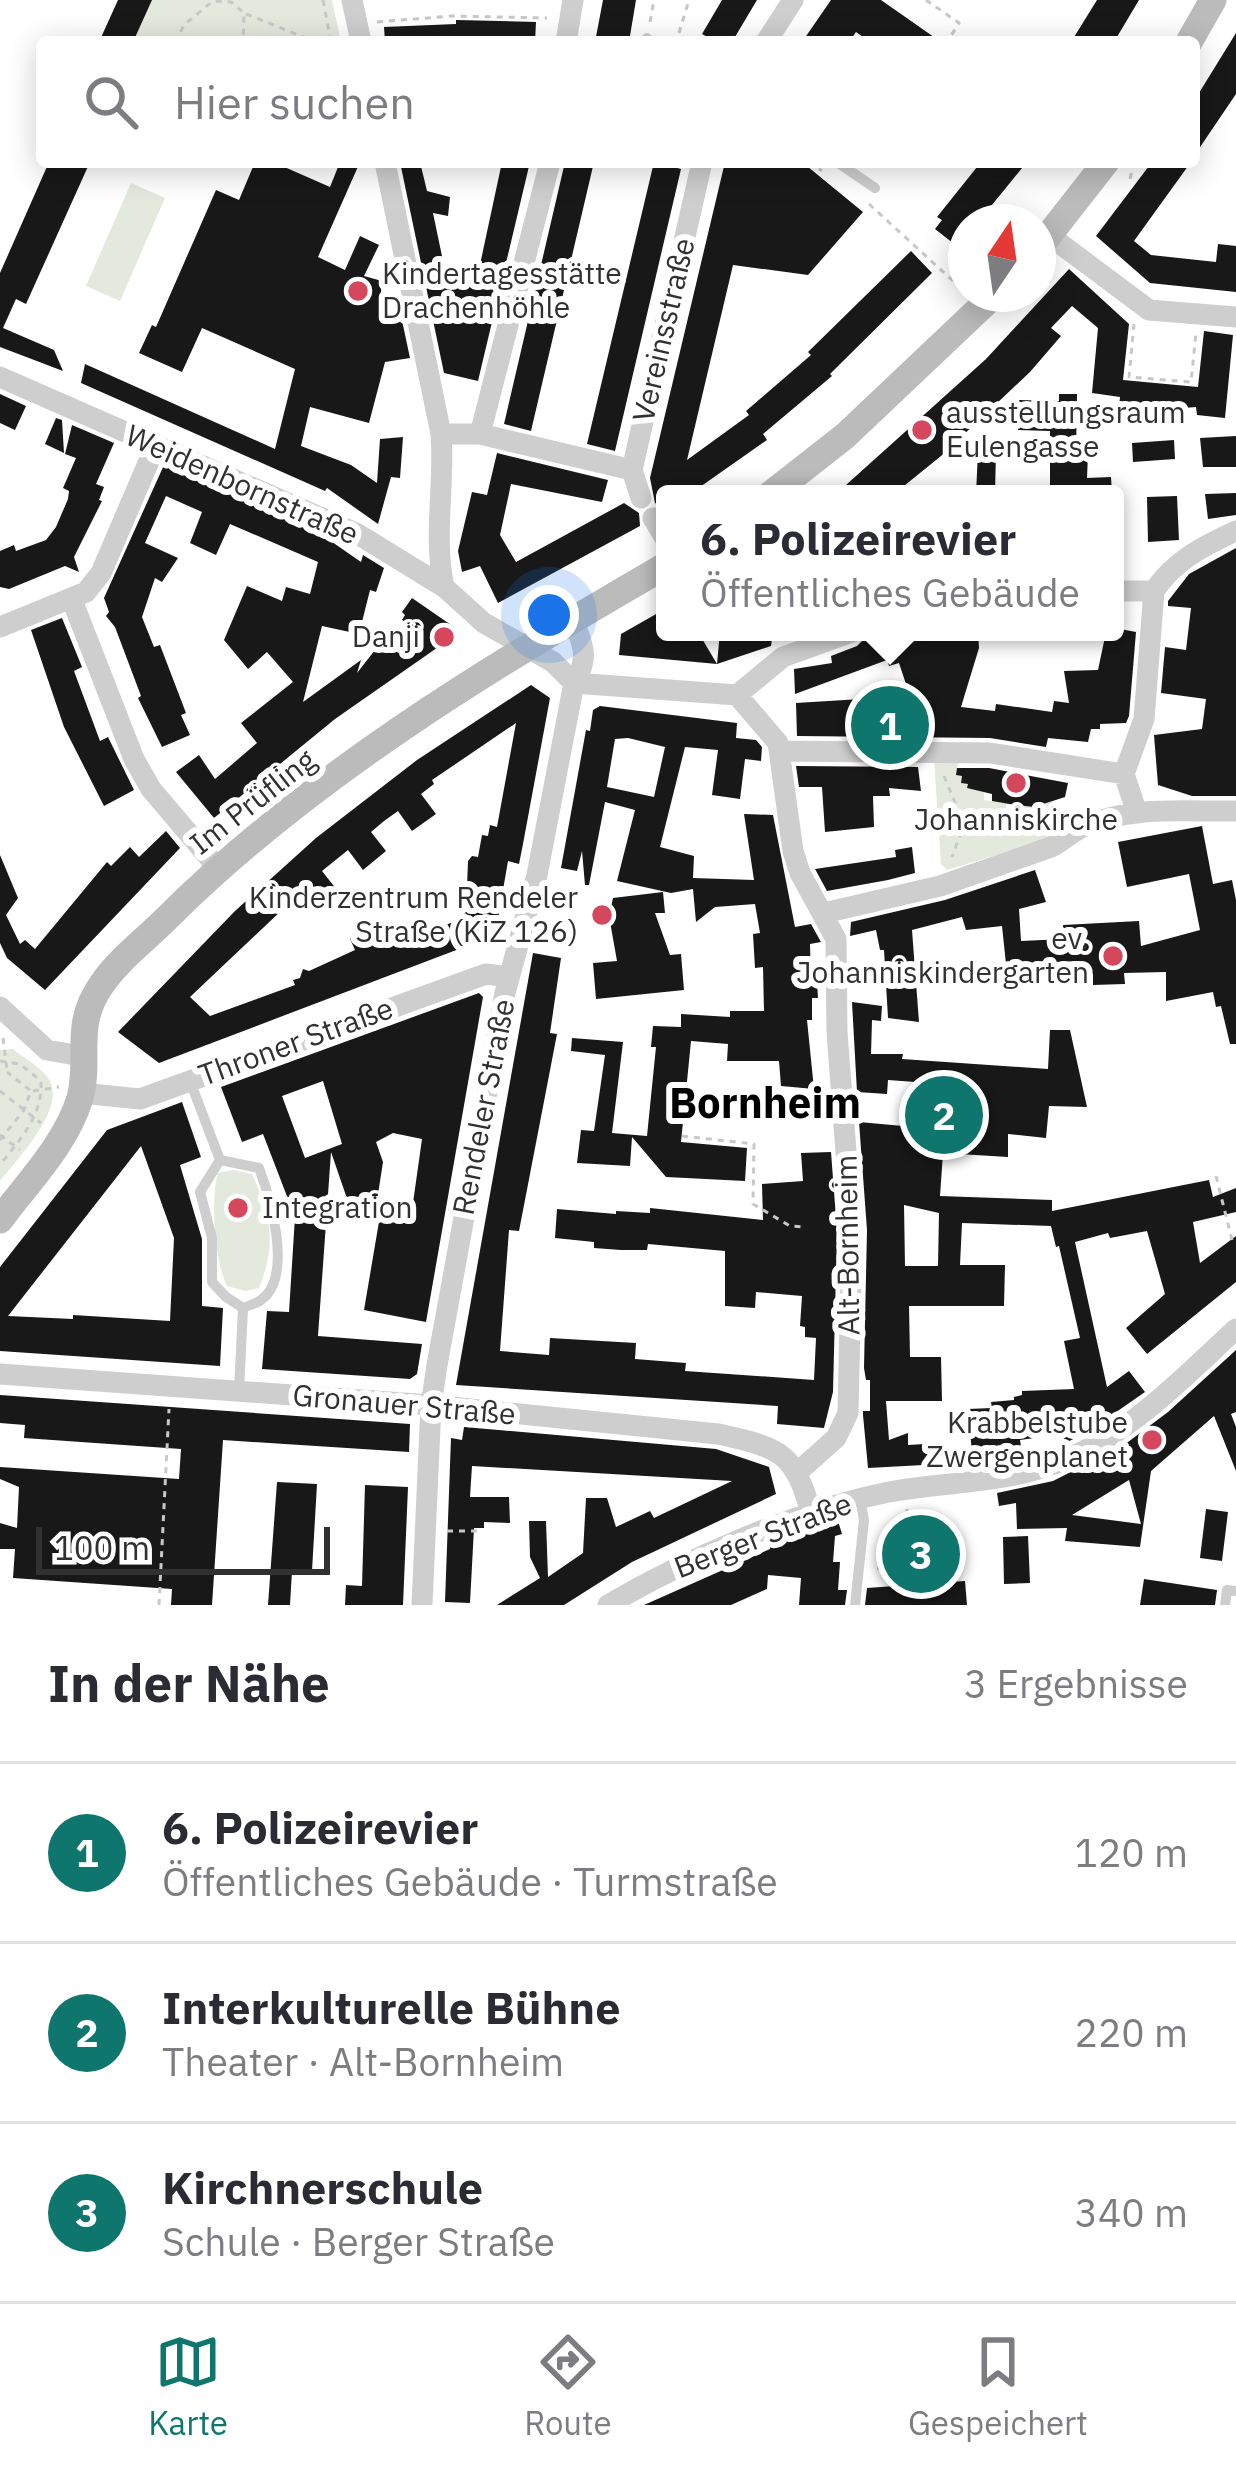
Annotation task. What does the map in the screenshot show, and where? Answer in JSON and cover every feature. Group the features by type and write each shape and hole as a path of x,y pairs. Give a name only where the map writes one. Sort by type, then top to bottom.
{"main road":[{"path":"1192,36 1213,0"},
{"path":"1056,227 1101,168"},
{"path":"782,485 844,436 976,312"},
{"name":"Im Prüfling","path":"0,1220 67,1131 85,1017 102,983 218,868 311,796 524,647 656,571"}],"street":[{"path":"352,0 359,33"},
{"path":"567,36 573,0"},
{"path":"770,36 793,0"},
{"path":"386,168 441,434 437,554 444,587"},
{"path":"480,434 548,168"},
{"name":"Vereinsstraße","path":"632,470 701,168"},
{"path":"1056,250 1149,310 1236,317"},
{"name":"Weidenbornstraße","path":"0,377 356,533 444,587 484,622 553,662 574,683"},
{"path":"441,434 480,434 632,470 653,518"},
{"path":"0,627 86,592 101,572 155,447"},
{"path":"1137,813 1124,774 1144,719 1154,591 1167,572 1191,554 1236,531"},
{"path":"1124,591 1154,591"},
{"path":"71,600 134,759 151,789 218,868"},
{"name":"Rendeler Straße","path":"422,1605 431,1405 509,977 537,874 574,683 584,666 583,644 573,619"},
{"path":"574,683 736,695 783,657 827,641"},
{"path":"736,695 780,751 990,752 1124,774"},
{"name":"Alt-Bornheim","path":"780,751 793,851 836,939 837,1032 852,1231 848,1413 836,1438 799,1471"},
{"path":"824,913 940,886 1068,840 1077,829 1137,813 1178,808 1236,811"},
{"name":"Throner Straße","path":"71,1090 140,1100 486,974 509,977"},
{"path":"0,1007 47,1051 81,1056"},
{"name":"Berger Straße","path":"608,1605 655,1577 811,1514 860,1499 1033,1472 1074,1456 1156,1404 1236,1329"},
{"name":"Gronauer Straße","path":"0,1374 431,1405 718,1434 752,1442 785,1458 799,1471"},
{"path":"799,1471 811,1514"}],"lane":[{"path":"846,168 875,188"},
{"path":"190,1081 220,1160"},
{"path":"220,1160 259,1168 275,1209 277,1256 272,1286 265,1299 243,1308"},
{"path":"220,1160 200,1192 212,1238 212,1282 243,1308"},
{"path":"239,1391 243,1308"},
{"path":"855,1605 864,1520 860,1499"},
{"path":"1226,1605 1227,1590 1236,1591"}],"path":[{"path":"323,0 330,36"},
{"path":"648,36 654,0"},
{"path":"679,33 689,0"},
{"path":"926,0 959,23 951,36"},
{"path":"178,36 211,1 231,1 244,13 301,36"},
{"path":"243,36 244,13"},
{"path":"359,33 452,16 552,18"},
{"path":"1130,179 1133,168"},
{"path":"871,206 948,277"},
{"path":"1134,322 1129,376 1155,379 1191,382 1196,328"},
{"path":"935,753 964,824 940,886"},
{"path":"964,824 1026,832"},
{"path":"3,1035 7,1072 31,1091 71,1090"},
{"path":"0,1165 35,1118 42,1089 41,1081 20,1064 3,1061"},
{"path":"0,1077 7,1072"},
{"path":"0,1091 35,1118"},
{"path":"26,1155 1,1137 24,1110 31,1091"},
{"path":"682,1136 754,1144 753,1204 790,1226 804,1227"},
{"path":"1216,1176 1232,1240"},
{"path":"159,1605 170,1402"},
{"path":"906,1515 913,1583"},
{"path":"439,1531 482,1531"},
{"path":"859,1571 911,1567"}],"shaded area":[{"path":"151,0 332,0 340,36 136,36"},
{"path":"131,183 165,198 120,301 86,286"},
{"path":"934,759 959,759 956,774 962,776 961,783 984,791 984,800 1006,803 1006,808 1054,801 1048,839 947,870 941,864"},
{"path":"13,1049 43,1072 53,1093 37,1134 0,1181 0,1050"},
{"path":"218,1173 252,1174 269,1230 268,1258 259,1288 245,1291 227,1286 215,1230"}],"building":[{"path":"118,0 152,0 136,36 102,36"},
{"path":"603,0 636,0 630,36 596,36"},
{"path":"722,0 757,0 736,36 702,34"},
{"path":"831,0 881,0 932,36 862,36 856,32 853,36 806,36"},
{"path":"1097,0 1139,0 1118,36 1075,36"},
{"path":"456,20 536,22 535,36 385,36 384,27 456,24"},
{"path":"1236,33 1236,94 1200,147 1200,91"},
{"path":"46,168 87,168 26,304 16,299 3,328 54,350 63,371 0,347 0,273"},
{"path":"252,168 287,168 330,187 338,168 357,168 318,257 345,270 360,236 379,245 364,276 382,281 379,312 400,311 410,358 385,362 369,423 310,407 301,446 351,465 377,483 380,439 403,437 400,478 391,477 378,524 327,488 81,383 85,364 275,449 295,369 202,328 182,372 139,353 152,325 156,327 216,190 239,200"},
{"path":"401,168 421,168 427,191 450,197 448,216 433,213 447,280 478,274 501,168 529,168 478,381 444,373"},
{"path":"564,168 593,168 531,431 504,424"},
{"path":"653,168 681,169 615,451 587,444"},
{"path":"724,168 809,168 863,212 808,275 733,265 687,460 749,415 746,411 811,355 808,352 911,251 932,273 832,376 763,434 767,440 703,485 656,485 656,504 650,478"},
{"path":"976,168 1022,168 993,204 948,204 948,239 935,229 942,220 937,217"},
{"path":"1147,168 1187,168 1134,241 1151,255 1216,262 1218,244 1236,246 1236,292 1150,283 1096,236"},
{"path":"1069,269 1129,324 1123,380 1198,387 1204,331 1233,335 1225,418 1197,415 1196,407 1172,409 1172,413 1119,408 1120,397 1092,393 1098,328 1072,306 1051,328 1061,336 1030,372 905,485 846,485 986,359 1029,312 1056,312 1056,283"},
{"path":"0,394 26,406 15,430 0,423"},
{"path":"1059,394 1077,394 1076,455 1088,454 1087,478 1111,477 1111,485 1050,485 1050,431 1018,430 1019,400 1059,401"},
{"path":"56,418 62,420 64,453 45,444"},
{"path":"72,425 114,443 96,484 104,487 102,501 74,557 79,572 65,566 9,589 0,587 0,551 14,545 16,551 46,540 56,527 68,499 69,491 63,488 76,458 65,454"},
{"path":"1236,436 1236,467 1203,467 1200,438"},
{"path":"1174,440 1175,459 1133,462 1132,443"},
{"path":"978,451 996,452 995,485 976,485"},
{"path":"497,453 608,480 602,502 511,484 500,535 516,562 624,503 639,513 640,526 498,603 480,566 462,572 458,551 472,492 487,495"},
{"path":"164,465 322,535 361,562 363,555 384,568 376,592 370,590 359,634 322,626 303,702 361,660 357,673 375,650 410,625 402,620 402,612 412,598 454,627 454,636 335,719 214,818 176,772 199,755 215,779 257,743 241,723 293,682 267,652 248,669 224,640 247,586 282,601 286,587 310,594 318,562 230,524 216,555 190,543 202,512 166,496 145,543 178,558 162,582 155,578 142,617 154,647 160,645 190,735 162,747 138,698 115,627 106,616 104,598"},
{"path":"1236,493 1236,515 1208,519 1205,494"},
{"path":"1177,496 1179,540 1148,542 1147,497"},
{"path":"1236,548 1236,796 1192,796 1158,785 1154,735 1202,729 1206,699 1161,693 1165,647 1186,650 1191,608 1168,606 1168,601 1189,574"},
{"path":"656,614 656,641 703,641 717,664 619,655 621,634"},
{"path":"62,618 82,667 74,671 100,741 108,737 134,790 104,806 64,727 31,630"},
{"path":"1124,630 1136,632 1126,723 1100,724 1100,729 1091,729 1088,742 1048,738 1046,747 990,738 797,736 796,703 910,696 899,663 889,666 887,660 795,694 794,669 832,663 831,656 862,641 979,641 961,707 995,711 996,704 1052,712 1054,701 1069,703 1064,671 1098,670 1104,641 1124,641"},
{"path":"719,641 772,641 771,646 717,664"},
{"path":"531,685 550,698 519,864 508,861 498,919 480,941 159,1063 118,1032 235,911 316,838 417,760","holes":["516,723 497,827 490,825 488,836 482,835 478,857 468,861 467,887 482,890 457,921 428,926 424,917 403,927 401,921 350,939 355,950 309,971 303,969 300,978 293,980 295,985 210,1016 190,997 301,892 316,908 337,890 322,871 348,850 363,870 386,851 371,832 384,821 398,811 412,831 436,814 421,794 434,784 432,780"]},
{"path":"600,706 737,723 736,738 756,740 762,747 761,761 745,759 740,799 712,795 718,750 685,747 660,847 694,856 693,878 754,880 744,814 773,815 795,927 811,924 821,942 810,944 811,982 817,982 818,998 812,998 812,1020 807,1020 814,1089 781,1086 779,1061 727,1061 728,1044 691,1041 681,1142 747,1148 745,1181 666,1177 632,1137 630,1166 577,1163 581,1130 594,1131 605,1055 571,1051 572,1038 623,1042 612,1133 647,1136 656,1047 651,1047 653,1026 681,1027 681,1014 730,1017 730,1011 764,1011 763,967 755,968 753,934 760,933 755,904 715,907 696,922 693,889 671,893 617,881 635,810 605,802 589,885 585,885 582,851 577,871 561,868 593,710","holes":["615,739 665,747 654,797 607,787"]},
{"path":"796,766 918,767 921,791 889,788 890,796 873,796 874,827 825,832 822,787 799,787"},
{"name":"Johanniskirche","path":"957,768 989,768 1068,783 1065,797 1034,807 1015,805 992,801 992,794 967,788 968,784 961,783 962,776 956,775"},
{"path":"1202,826 1213,884 1232,880 1236,900 1236,1044 1230,1044 1213,992 1166,1001 1166,972 1124,973 1125,984 1093,985 1093,974 1082,975 1080,961 1006,964 1002,926 966,930 962,917 912,930 919,1022 888,1018 884,950 880,950 876,930 850,936 851,922 945,900 1035,870 1046,902 1019,909 1021,941 1064,939 1063,925 1139,921 1141,946 1200,930 1189,874 1127,887 1118,842"},
{"path":"166,831 180,848 45,990 7,958 0,943 0,855 18,898 6,915 20,944 25,940 35,949 107,862 111,866 130,847 139,857"},
{"path":"912,847 915,873 888,880 827,891 815,869 896,857 895,850"},
{"path":"663,892 665,913 655,913 670,955 681,954 684,990 596,999 593,963 617,961 609,916 613,898"},
{"path":"533,953 561,958 550,1033 557,1034 519,1231 509,1230 500,1351 549,1355 550,1338 636,1343 635,1359 686,1363 685,1371 814,1380 816,1338 805,1337 805,1327 800,1326 802,1296 756,1292 755,1308 725,1306 725,1251 648,1244 647,1250 594,1248 594,1242 555,1238 557,1209 616,1214 650,1213 650,1208 763,1220 762,1184 803,1181 801,1153 831,1152 837,1231 833,1392 824,1428 777,1424 778,1406 456,1385"},
{"path":"479,993 483,997 426,1322 364,1310 381,1210 411,1217 422,1139 393,1133 376,1142 383,1162 376,1207 352,1213 331,1152 318,1336 422,1344 417,1374 410,1379 262,1369 267,1311 289,1312 295,1217 263,1134 242,1142 221,1087","holes":["323,1081 342,1144 305,1158 282,1096"]},
{"path":"852,1002 882,1006 881,1021 872,1020 871,1054 903,1054 902,1059 1048,1069 1050,1030 1070,1030 1087,1107 1049,1106 1046,1138 1008,1134 1008,1157 943,1153 940,1196 1052,1200 1052,1211 1209,1180 1213,1197 1236,1188 1236,1212 1193,1222 1200,1263 1236,1236 1236,1282 1147,1354 1126,1328 1165,1294 1147,1231 1110,1238 1108,1233 1075,1242 1107,1387 1129,1371 1145,1392 1065,1443 1063,1434 1020,1440 1021,1447 972,1453 968,1409 992,1408 991,1402 1014,1400 1022,1391 1074,1389 1064,1341 1080,1338 1051,1226 962,1223 960,1265 1005,1265 1004,1306 909,1306 910,1357 941,1357 942,1401 886,1401 889,1440 908,1433 908,1445 942,1443 942,1464 868,1468 863,1415 870,1411 870,1380 864,1368 867,1230 859,1122 925,1128 929,1083 888,1080 887,1094 857,1092","holes":["904,1205 939,1213 938,1266 905,1266"]},
{"path":"182,1102 201,1157 180,1165 202,1239 202,1306 223,1308 220,1366 0,1351 0,1267 107,1130","holes":["141,1146 174,1238 170,1321 8,1316"]},
{"path":"1236,1350 1236,1412 1231,1414 1236,1427 1236,1471 1214,1416 1151,1471 1140,1547 1065,1541 1067,1528 1017,1529 1016,1503 999,1506 997,1493 1053,1481 1124,1445","holes":["1129,1480 1141,1524 1072,1515"]},
{"path":"0,1395 410,1424 409,1452 223,1440 212,1605 171,1605 172,1589 13,1578 15,1549 0,1549 0,1523 17,1528 19,1487 0,1479 0,1467 179,1479 181,1449 24,1438 25,1425 0,1423"},
{"path":"464,1427 716,1449 769,1467 776,1494 632,1562 564,1605 497,1605 540,1578 530,1557 529,1521 546,1521 548,1577 583,1553 586,1498 607,1498 616,1527 650,1511 654,1518 732,1481 472,1466 470,1497 509,1497 510,1523 484,1522 484,1528 474,1528 470,1603 445,1602 451,1438 462,1440"},
{"path":"277,1482 317,1484 312,1571 292,1571 290,1605 268,1605"},
{"path":"365,1485 408,1487 403,1605 345,1605 346,1585 362,1586"},
{"path":"1206,1509 1228,1512 1222,1561 1200,1558"},
{"path":"838,1521 842,1534 835,1536 833,1562 840,1562 838,1590 847,1590 845,1605 799,1605 801,1578 768,1575 767,1589 731,1605 644,1605 770,1549 770,1544"},
{"path":"1028,1536 1030,1583 1004,1584 1003,1537"},
{"path":"1144,1579 1217,1590 1215,1605 1140,1605"},
{"path":"965,1581 967,1605 865,1605 867,1588"}],"place":[{"name":"Kindertagesstätte Drachenhöhle","path":"358,291"},
{"name":"ausstellungsraum Eulengasse","path":"922,430"},
{"name":"Danji","path":"444,637"},
{"name":"6. Polizeirevier","path":"890,725"},
{"name":"Johanniskirche","path":"1016,783"},
{"name":"Kinderzentrum Rendeler Straße (KiZ 126)","path":"602,915"},
{"name":"ev. Johanniskindergarten","path":"1113,956"},
{"name":"Interkulturelle Bühne","path":"944,1115"},
{"name":"Integration","path":"238,1208"},
{"name":"Krabbelstube Zwergenplanet","path":"1152,1440"},
{"name":"Kirchnerschule","path":"921,1554"}],"district":[{"name":"Bornheim","path":"765,1103"}]}
